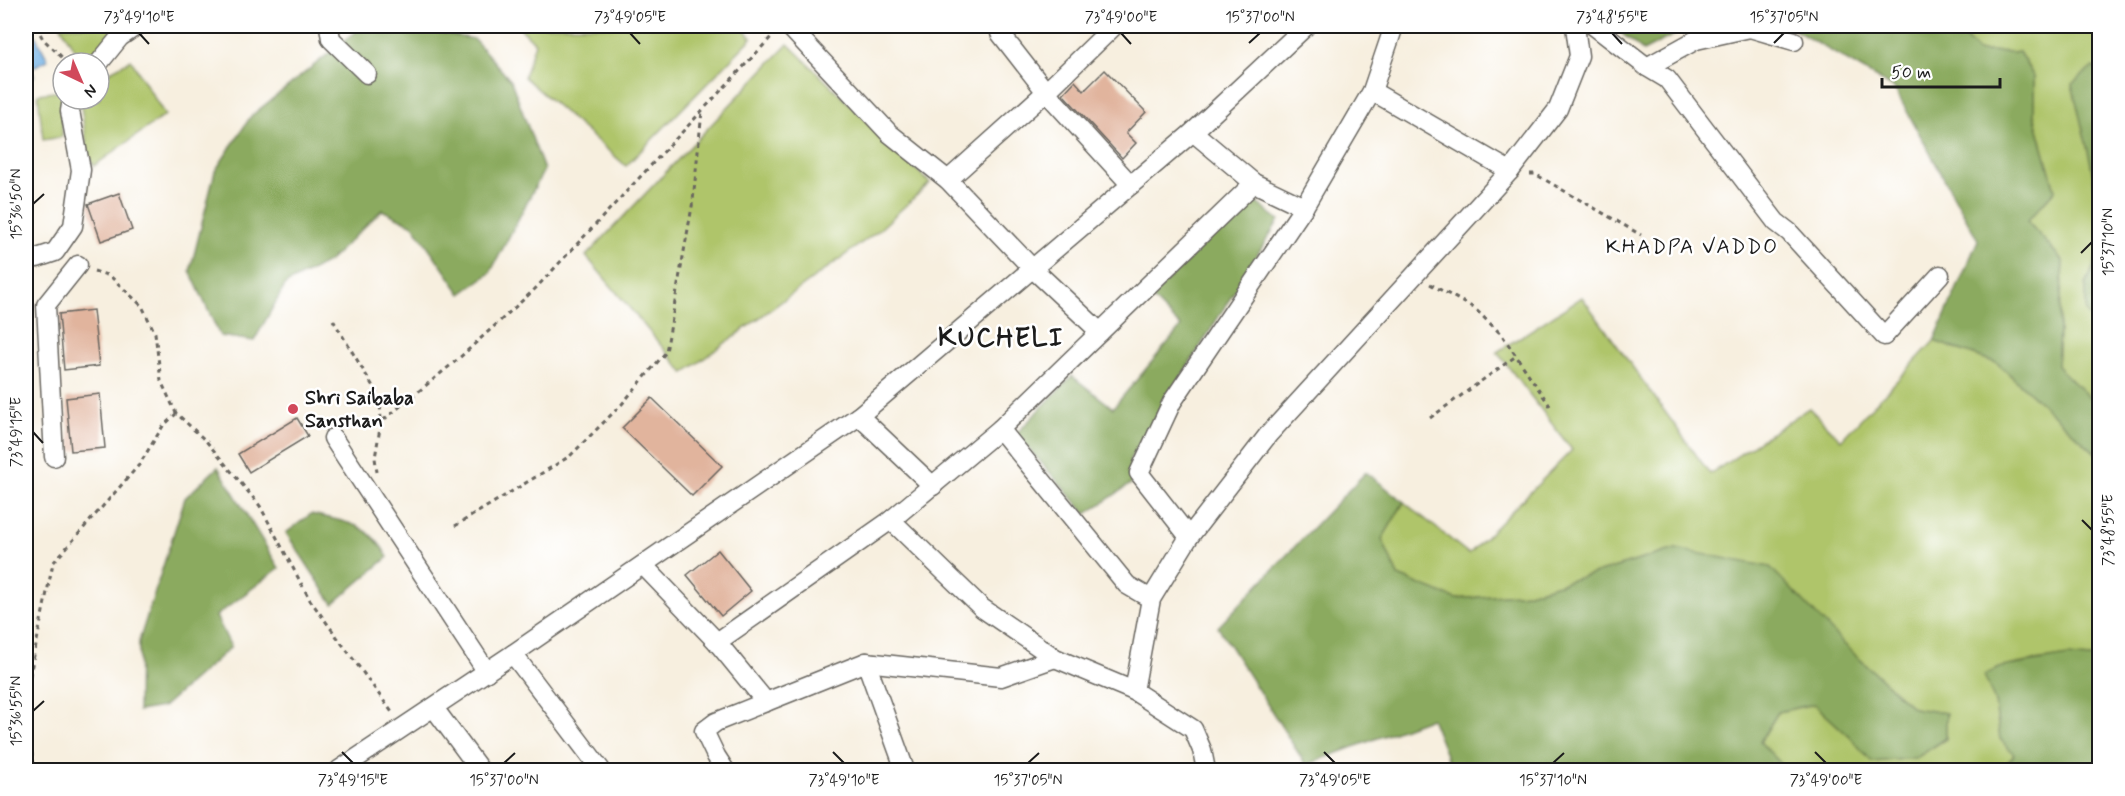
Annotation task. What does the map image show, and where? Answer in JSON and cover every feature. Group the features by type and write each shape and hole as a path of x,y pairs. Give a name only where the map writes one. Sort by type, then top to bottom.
{"street":[{"path":"109,51 120,37 136,26"},
{"path":"329,26 331,39 367,74"},
{"path":"789,26 889,133 948,180 1032,268 1100,332"},
{"path":"1001,26 1000,33 1046,92 1131,185"},
{"path":"948,180 1046,92 1114,26"},
{"path":"351,767 403,728 859,416 1193,132 1306,26"},
{"path":"1189,537 1139,473 1172,402 1304,207 1372,91 1394,26"},
{"path":"1134,691 1151,598 1189,537 1268,435 1510,171 1558,109 1579,56 1575,26"},
{"path":"1594,26 1647,66 1667,78 1776,222 1789,232 1884,336 1940,275"},
{"path":"1647,66 1696,40 1750,28 1794,40"},
{"path":"1372,91 1510,171"},
{"path":"31,258 55,252 73,226 81,170 70,111"},
{"path":"1193,132 1254,183 1304,207"},
{"path":"717,642 891,520 1000,429 1254,183"},
{"path":"54,457 46,305 78,265"},
{"path":"859,416 933,486"},
{"path":"1000,429 1127,585 1151,598"},
{"path":"333,438 487,672"},
{"path":"891,520 982,608 1055,658 1134,691 1193,729 1202,750 1206,771"},
{"path":"643,565 717,642 766,702"},
{"path":"513,654 601,771"},
{"path":"725,771 704,731 716,722 866,662 1001,677 1055,658"},
{"path":"866,662 905,771"},
{"path":"434,708 480,771"}],"path":[{"path":"36,26 43,39 56,51"},
{"path":"381,422 457,360 535,288 782,26"},
{"path":"455,526 570,456 622,404 666,352 693,201 702,110"},
{"path":"1510,171 1535,174 1641,236"},
{"path":"78,265 110,276 142,306 155,333 161,381 176,413 207,441 260,506 310,600 403,728"},
{"path":"1415,276 1474,308 1502,335 1550,406"},
{"path":"333,320 380,398 381,422 375,458 378,480"},
{"path":"1430,418 1516,357"},
{"path":"26,694 53,563 139,465 163,426 176,413"},
{"path":"26,725 35,771"}],"green space":[{"path":"61,26 112,26 117,33 95,51 75,51"},
{"path":"363,26 408,27 474,39 511,81 544,170 490,273 461,294 413,225 382,210 328,262 286,284 254,341 220,336 190,271 215,171 251,116"},
{"path":"518,26 740,26 752,38 626,166 524,77 535,43"},
{"path":"1613,26 1691,26 1643,51"},
{"path":"1788,26 1954,26 1978,51 2019,52 2034,77 2034,115 2055,190 2027,221 2063,261 2057,366 2099,407 2099,456 1997,363 1934,341 1978,240 1894,88"},
{"path":"1954,26 2078,26 2099,36 2099,72 2093,67 2091,164 2099,213 2099,253 2086,285 2086,311 2099,332 2099,407 2057,366 2063,261 2027,221 2055,190 2034,115 2034,77 2019,52 1978,51"},
{"path":"788,44 930,183 878,231 684,373 586,256"},
{"path":"131,60 165,115 94,166 88,155 82,111 111,111 111,71"},
{"path":"2093,67 2100,72 2099,213 2091,164 2072,84"},
{"path":"51,92 51,111 63,111 62,137 43,140 38,94"},
{"path":"1250,198 1279,220 1130,459 1132,483 1086,514 1016,434 1072,376 1113,408 1181,327 1151,297"},
{"path":"2099,253 2100,332 2086,312 2086,285"},
{"path":"1582,297 1710,474 1809,408 1841,440 1934,341 1997,363 2099,456 2099,659 2070,658 2026,662 1985,675 1995,702 2000,739 2014,754 2003,770 1787,770 1760,742 1778,712 1814,704 1873,762 1916,758 1946,739 1946,714 1913,708 1851,651 1676,549 1529,593 1455,599 1398,576 1382,539 1404,502 1469,554 1572,450 1497,352"},
{"path":"218,467 279,568 216,616 231,647 163,707 138,711 139,641 185,498"},
{"path":"1366,472 1404,502 1382,539 1398,576 1456,599 1529,593 1676,549 1770,567 1851,651 1913,708 1946,713 1946,738 1916,758 1872,762 1850,737 1814,704 1778,712 1760,742 1787,770 1452,770 1431,718 1306,765 1218,627"},
{"path":"311,514 356,525 373,537 388,557 333,604 286,533"},
{"path":"2068,656 2099,659 2099,770 2003,770 2014,754 2000,739 1995,702 1984,675 2002,667"}],"water":[{"path":"26,26 30,26 48,60 31,68 34,76 26,84"}],"building":[{"path":"1105,70 1146,112 1126,133 1136,143 1122,158 1063,94 1075,81 1084,91"},
{"path":"119,193 132,230 101,241 88,204"},
{"path":"93,310 99,366 64,370 59,314"},
{"path":"100,394 105,448 71,451 66,398"},
{"path":"652,398 722,466 692,496 622,428"},
{"path":"297,418 308,436 249,472 238,454"},
{"path":"718,550 751,591 721,616 687,575"}],"place":[{"name":"Shri Saibaba Sansthan","path":"293,409"}],"district":[{"name":"KHADPA VADDO","path":"1692,247"},
{"name":"KUCHELI","path":"1001,339"}]}
